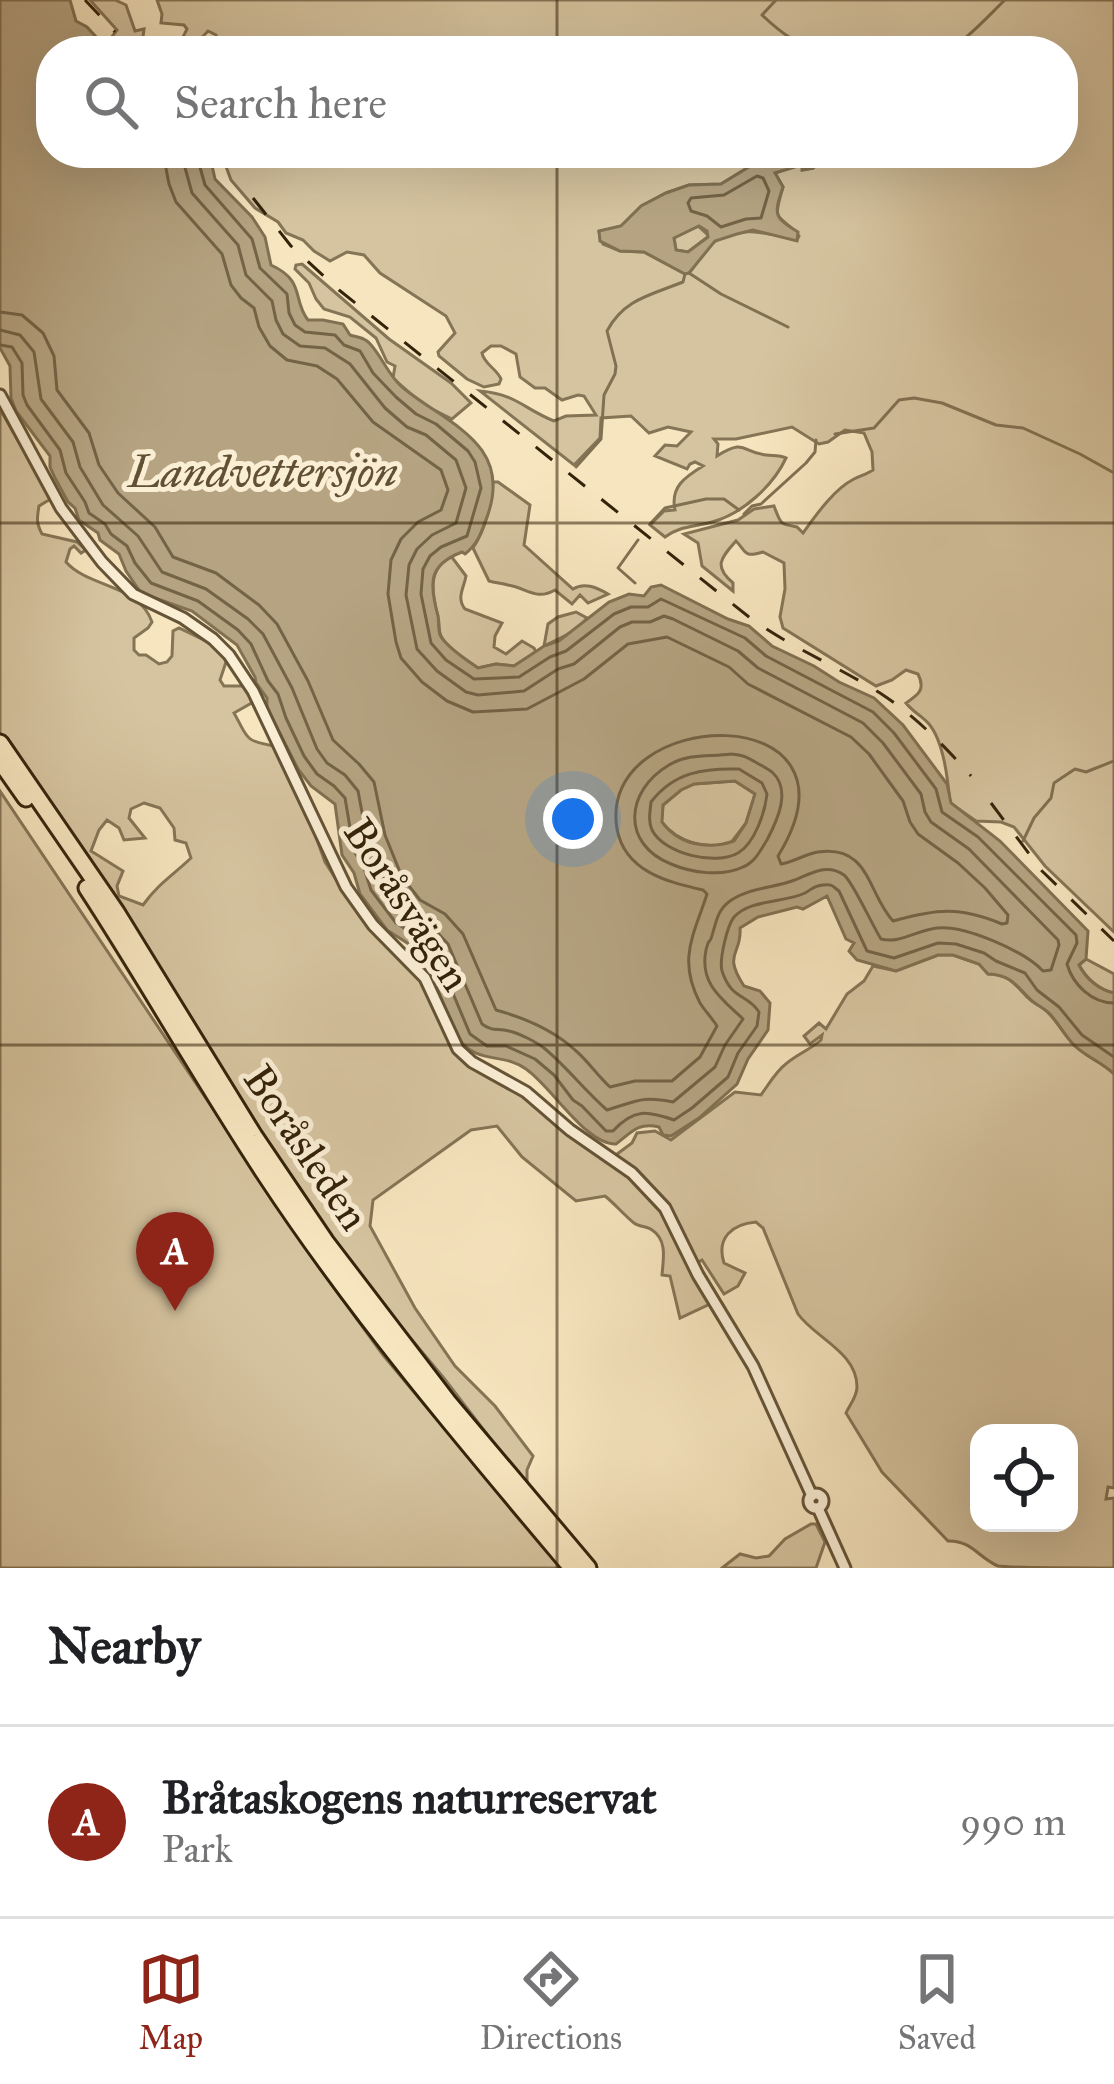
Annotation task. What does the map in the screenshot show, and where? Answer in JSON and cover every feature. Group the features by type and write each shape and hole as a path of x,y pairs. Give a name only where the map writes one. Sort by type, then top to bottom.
{"highway":[{"name":"Boråsleden","path":"0,743 116,912 254,1136 336,1256 448,1402 588,1568"},
{"name":"Boråsleden","path":"0,761 84,883 221,1105 326,1262 439,1410 572,1568"}],"street":[{"name":"Boråsvägen","path":"0,395 66,516 119,582 142,600 196,626 240,669 346,887 374,926 425,977 458,1048 472,1062 526,1091 570,1130 632,1173 659,1200 753,1366 812,1496 822,1498 818,1508 845,1568"}],"shaded area":[{"path":"90,0 126,5 135,31 144,29 143,36 112,36 117,30"},
{"path":"157,0 1114,0 1114,932 1045,866 1014,827 976,821 950,803 938,741 929,724 906,703 920,692 918,674 906,670 876,686 783,628 784,563 763,552 749,554 736,541 721,562 733,591 702,566 698,543 684,534 774,506 781,522 803,533 839,489 873,470 864,433 845,430 819,444 792,427 714,439 717,456 739,447 786,458 773,479 745,506 665,537 650,525 664,511 675,510 677,489 703,466 695,462 687,469 655,456 665,445 677,446 691,432 668,427 649,433 631,416 601,418 600,438 574,465 480,391 511,399 554,421 596,415 584,396 562,400 545,388 535,388 520,377 516,354 501,346 482,353 499,375 499,384 484,387 467,379 439,356 455,333 446,316 380,273 364,255 347,252 330,261 286,233 255,208 227,168 747,168 721,184 689,185 666,193 642,206 621,226 599,232 603,244 620,251 644,252 685,274 710,245 734,233 797,240 799,236 778,213 783,187 775,173 788,168 1078,168 1078,36 216,36 208,31 203,36 183,36 184,25 161,23"},
{"path":"698,226 709,236 688,252 676,250 674,238"},
{"path":"302,264 471,403 452,419 422,404 393,378 395,366 387,362 376,338 350,317 324,309 295,269"},
{"path":"0,409 49,495 39,506 42,534 77,542 86,550 81,553 74,546 66,562 125,593 146,610 152,622 134,638 134,650 159,664 167,662 172,656 173,631 179,628 214,645 227,659 220,680 224,686 246,686 255,701 234,713 245,733 251,740 274,746 325,862 361,918 421,974 462,1058 503,1079 609,1160 632,1143 637,1133 655,1131 671,1140 735,1092 761,1095 783,1066 821,1040 822,1035 810,1044 804,1036 819,1023 826,1029 847,994 864,981 873,966 896,971 938,955 953,955 1010,980 1048,1012 1074,1045 1114,1074 1114,1488 1108,1487 1106,1499 1114,1498 1114,1568 998,1566 969,1546 948,1541 882,1472 846,1413 857,1391 855,1375 843,1355 798,1314 763,1228 756,1222 747,1223 724,1240 724,1263 745,1273 738,1286 724,1294 702,1260 692,1266 712,1303 680,1318 670,1276 662,1275 663,1251 657,1234 634,1223 605,1196 576,1201 522,1157 497,1126 471,1130 373,1200 370,1226 415,1308 455,1366 495,1406 533,1456 527,1486 356,1273 275,1156 0,734","holes":["144,803 160,808 174,828 175,840 186,843 191,858 143,905 119,896 123,871 91,851 107,820 119,828 124,840 145,838 129,818 131,809"]},
{"path":"493,482 530,505 524,545 573,589 590,586 608,594 588,603 580,595 572,604 555,590 537,594 489,581 473,548 487,516"},
{"path":"451,556 466,576 461,597 465,609 502,623 494,647 506,654 522,641 536,652 514,666 478,668 448,645 440,634 433,583 438,568"},
{"path":"576,612 587,618 544,646 548,624"},
{"path":"735,781 755,794 746,823 730,844 692,843 661,822 663,805 681,790 694,784"},
{"path":"0,791 319,1267 383,1355 561,1568 0,1568"},
{"path":"1086,959 1114,974 1114,993 1085,974 1079,965"},
{"path":"816,1524 825,1542 816,1568 722,1568 740,1554 769,1556 785,1539"}],"water":[{"name":"Landvettersjön","path":"0,0 70,0 76,21 95,36 36,36 36,168 213,168 215,179 265,237 271,265 294,284 308,320 343,324 350,335 367,341 401,386 453,423 482,451 491,468 493,489 484,525 470,550 451,557 434,576 439,633 447,644 478,668 514,666 559,641 609,602 629,594 644,596 651,587 661,585 749,626 772,646 874,698 903,725 947,784 951,803 1000,841 1088,931 1086,959 1079,965 1094,983 1114,993 1114,1074 1074,1045 1050,1014 1014,983 988,974 979,964 938,955 896,971 857,960 849,951 854,943 846,939 827,896 803,909 758,917 740,928 734,967 744,986 760,991 770,1003 768,1030 737,1084 671,1136 651,1126 635,1130 616,1144 593,1135 526,1069 474,1052 459,1039 426,960 387,930 360,894 342,855 335,804 298,769 237,645 192,611 141,593 119,554 79,520 50,467 50,456 16,411 10,366 0,348","holes":["735,781 755,794 746,823 734,841 695,843 677,836 662,822 663,805 694,784"]},
{"path":"747,168 792,168 775,173 783,187 778,214 798,232 797,241 753,230 737,234 715,241 685,274 644,252 620,251 600,241 599,231 621,226 641,206 689,185 721,184","holes":["699,226 708,237 688,252 676,250 674,238"]}],"waterway":[{"path":"776,0 762,15 789,36"},
{"path":"967,36 1005,0"},
{"path":"689,273 788,327"},
{"path":"576,467 601,439 604,395 616,366 607,331 630,305 683,282 685,274"},
{"path":"835,434 874,428 899,400 914,398 942,403 996,425 1023,428 1114,473"},
{"path":"744,514 806,463 815,452 816,440"},
{"path":"650,524 665,508 706,499 724,499 739,510"},
{"path":"635,583 618,568 638,540"},
{"path":"1023,841 1051,798 1054,783 1075,769 1086,772 1114,761"}],"railway":[{"path":"85,0 115,32"},
{"path":"253,198 291,246 339,290 749,617 905,711 971,776"},
{"path":"991,803 1042,871 1114,941"}],"place":[{"name":"Bråtaskogens naturreservat","path":"175,1311"}]}
